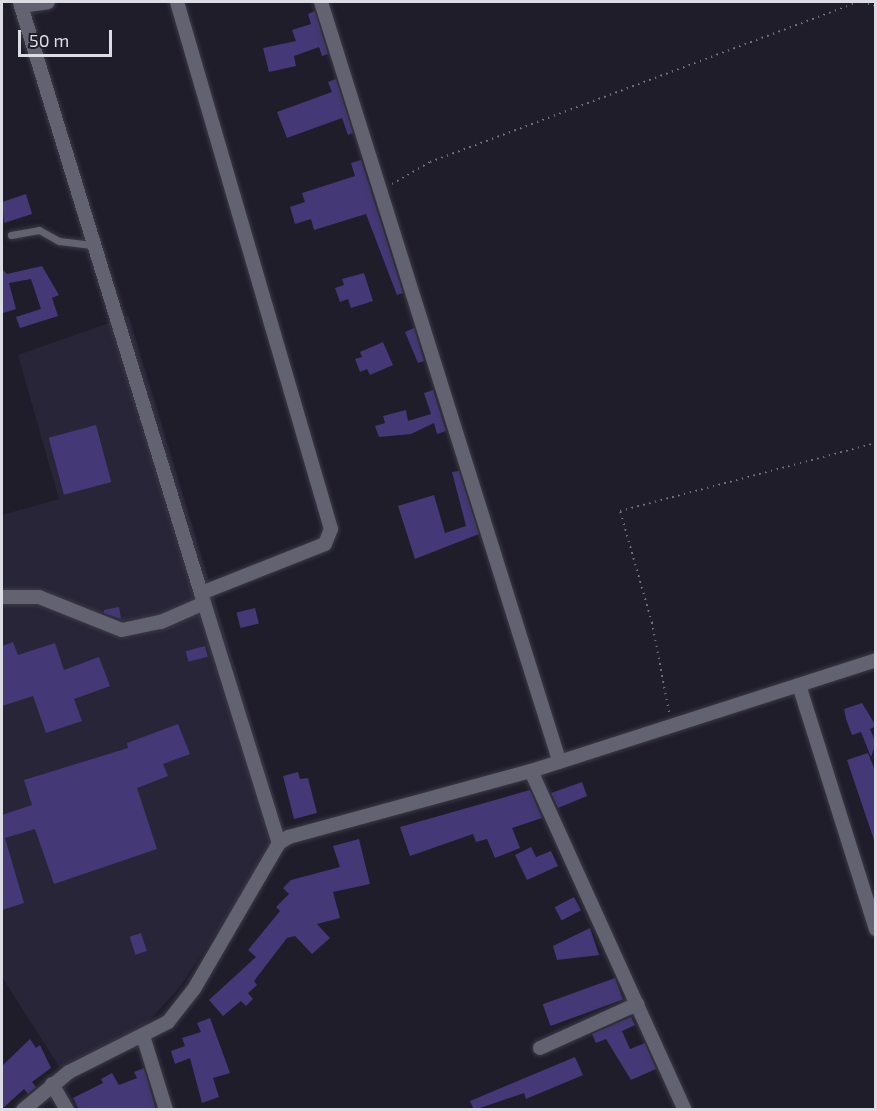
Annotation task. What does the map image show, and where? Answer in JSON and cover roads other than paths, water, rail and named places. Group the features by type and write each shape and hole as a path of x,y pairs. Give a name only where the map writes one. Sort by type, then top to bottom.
{"street":[{"path":"48,2 21,4 279,843"},
{"path":"2,597 39,597 122,630 161,622 202,598 325,544 331,530 177,2"},
{"path":"321,2 559,760"},
{"path":"23,1110 52,1084 144,1039 168,1022 194,988 279,843 531,771 559,760 876,660"},
{"path":"799,684 876,929"},
{"path":"531,771 685,1110"},
{"path":"540,1048 637,1004"},
{"path":"144,1039 166,1110"},
{"path":"52,1084 67,1110"}],"lane":[{"path":"11,235 39,230 59,241 94,245"}]}
